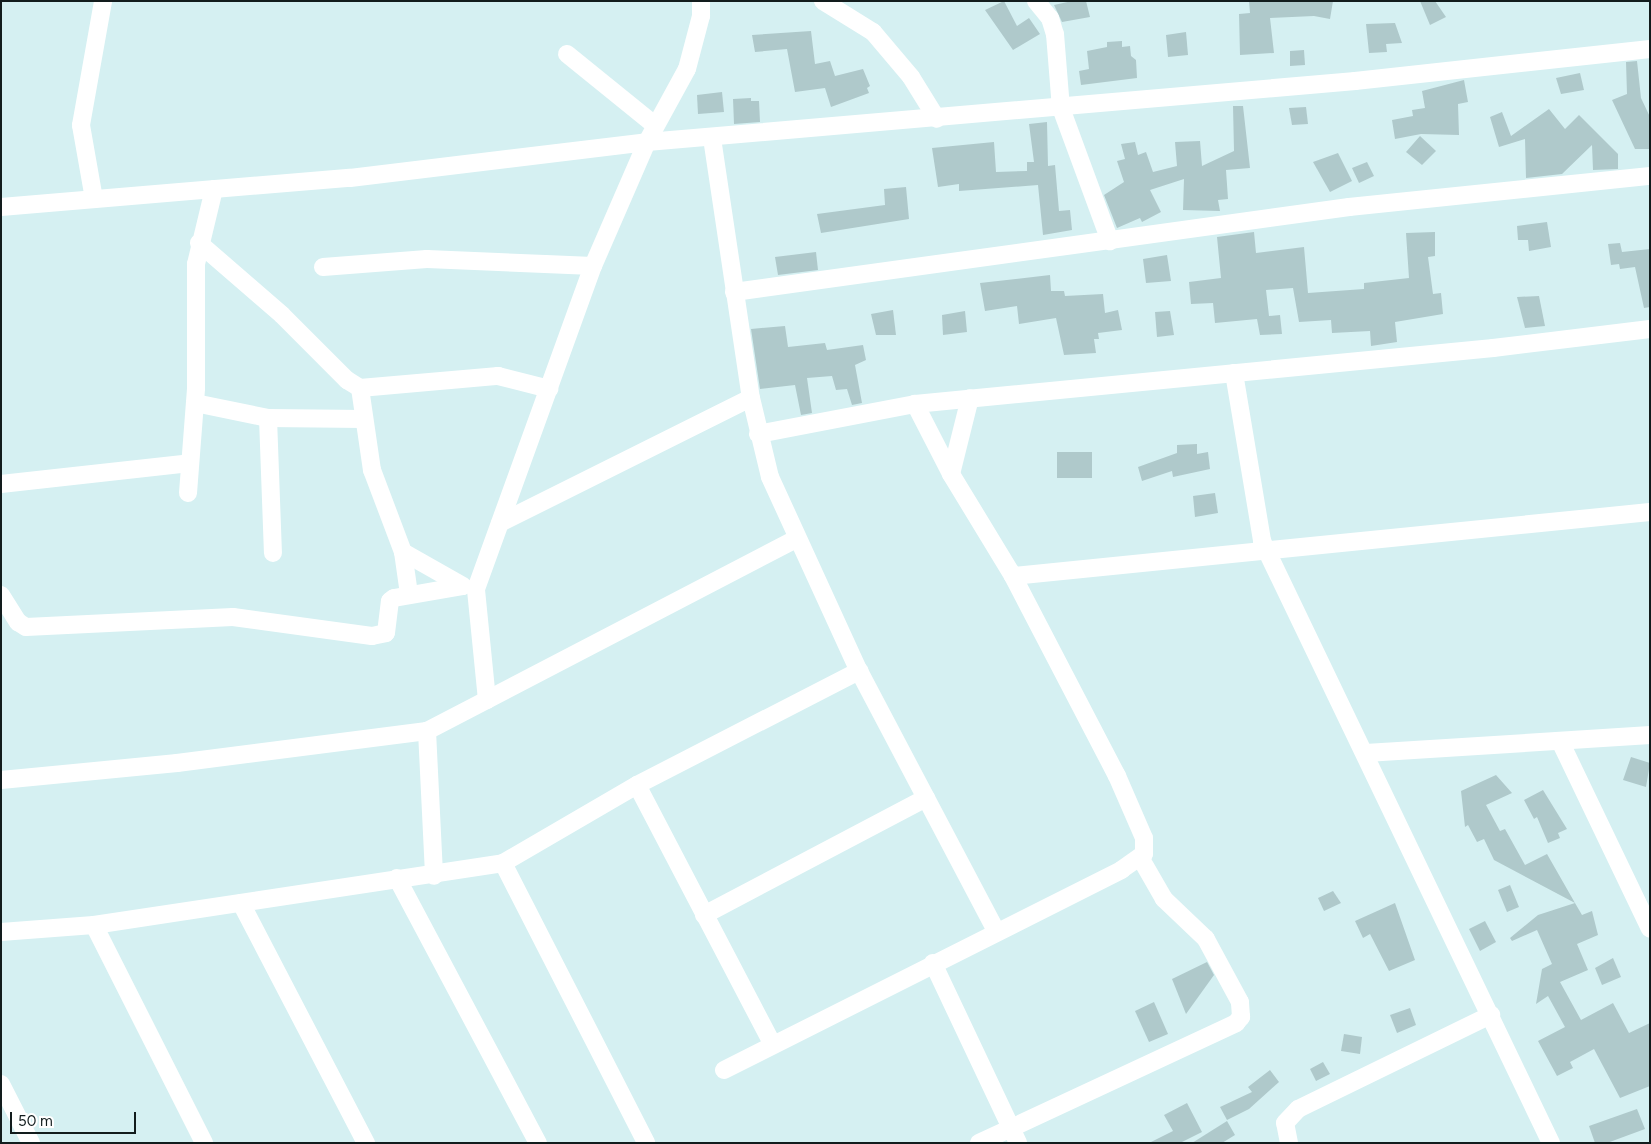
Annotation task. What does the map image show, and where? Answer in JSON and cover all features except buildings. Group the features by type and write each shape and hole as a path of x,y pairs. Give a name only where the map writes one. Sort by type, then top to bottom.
{"street":[{"path":"94,199 81,125 103,1"},
{"path":"487,700 469,587 500,523 527,440 549,389 593,266 647,142 687,69 696,40 701,1"},
{"path":"823,1 873,32 911,77 937,119"},
{"path":"1036,1 1050,18 1055,34 1061,108 1110,241"},
{"path":"1,207 350,178 647,142 937,119 1355,82 1650,49"},
{"path":"567,54 656,126"},
{"path":"712,138 751,398 758,434 770,477 796,539 859,671 996,931"},
{"path":"734,292 1349,207 1650,176"},
{"path":"188,493 195,404 199,243 214,189"},
{"path":"199,243 282,314 347,380 360,388 498,376 549,389"},
{"path":"323,267 427,259 593,266"},
{"path":"758,434 915,404 1493,348 1650,329"},
{"path":"1234,372 1258,526 1269,553 1551,1143"},
{"path":"360,388 372,470 403,552 409,594"},
{"path":"500,523 751,398"},
{"path":"951,474 970,398"},
{"path":"195,404 268,418 364,419"},
{"path":"724,1070 1141,859 1145,846 1138,821 1013,576 951,474 915,404"},
{"path":"268,418 273,553"},
{"path":"1,484 190,464"},
{"path":"1013,576 1269,553 1650,512"},
{"path":"1,780 177,763 427,731 796,539"},
{"path":"403,552 469,587"},
{"path":"1,594 18,622 26,627 233,617 372,636 386,634 390,601 409,594 469,587"},
{"path":"1,932 94,925 397,878 434,876 503,862 637,785 859,671"},
{"path":"427,731 434,876"},
{"path":"1366,753 1650,736"},
{"path":"1560,741 1650,929"},
{"path":"637,785 773,1044"},
{"path":"704,915 926,798"},
{"path":"979,1143 1236,1023 1241,1017 1240,1002 1206,939 1164,899 1141,859"},
{"path":"503,862 646,1143"},
{"path":"397,878 538,1143"},
{"path":"241,903 366,1143"},
{"path":"94,925 204,1143"},
{"path":"933,964 1018,1143"},
{"path":"1289,1143 1285,1123 1298,1109 1491,1015"},
{"path":"1,1084 31,1143"}]}
